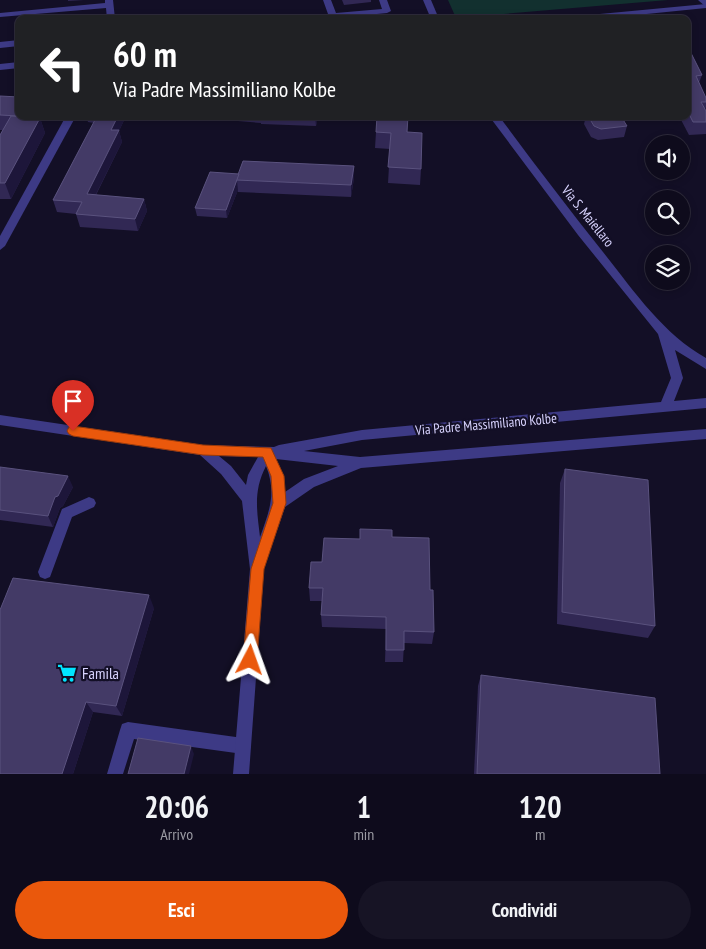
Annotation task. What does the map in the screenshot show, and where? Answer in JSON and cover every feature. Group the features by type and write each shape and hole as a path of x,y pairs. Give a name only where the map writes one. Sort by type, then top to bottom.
{"street":[{"path":"56,9 57,0"},
{"path":"327,0 327,15"},
{"path":"347,15 387,11 383,0"},
{"path":"427,0 433,15"},
{"path":"610,15 706,6 702,0"},
{"path":"0,15 79,8 109,2 110,15"},
{"path":"78,15 79,8"},
{"path":"0,44 15,43"},
{"path":"0,67 15,65"},
{"path":"0,246 69,120"},
{"name":"Via S. Maiellaro","path":"497,120 550,193 662,332 688,355 706,364"},
{"name":"Via S. Maiellaro","path":"662,332 672,357 677,378 665,407"},
{"name":"Via Padre Massimiliano Kolbe","path":"267,452 362,435 706,403"},
{"name":"Via Padre Massimiliano Kolbe","path":"0,420 203,450 267,452 360,463 706,434"},
{"path":"203,450 226,470 249,499"},
{"path":"241,774 257,569 249,499 255,476 267,452"},
{"path":"257,569 280,503 277,476 267,452"},
{"path":"280,503 308,484 360,463"},
{"path":"45,572 66,513 90,503"},
{"path":"115,774 128,730 243,746"}],"green space":[{"path":"448,0 668,0 491,15 455,15"}],"building":[{"path":"691,53 702,75 696,76 706,98 706,102 701,102 706,111 706,122 693,122 691,118"},
{"path":"0,96 15,97 15,116 0,115"},
{"path":"11,116 15,116 15,120 39,120 5,183 0,183 0,135"},
{"path":"95,120 116,120 111,130 119,130 87,194 144,199 135,219 76,214 82,202 53,200"},
{"path":"377,120 408,120 407,132 422,133 421,169 388,167 391,133 376,132"},
{"path":"590,120 623,120 627,126 601,129 594,126"},
{"path":"243,161 354,166 351,185 236,180"},
{"path":"210,172 239,174 226,210 195,208"},
{"path":"0,467 68,476 58,496 55,497 48,516 0,510"},
{"path":"565,469 648,480 655,626 562,612"},
{"path":"360,529 392,530 392,537 429,538 430,590 433,590 434,632 404,631 404,650 386,650 386,617 321,615 323,588 309,588 311,562 322,562 324,538 360,539"},
{"name":"Famila","path":"13,578 149,595 116,706 86,702 62,774 0,774 0,610"},
{"path":"481,675 655,698 660,774 477,774"},
{"path":"138,738 191,746 184,774 128,774"}],"place":[{"name":"Famila","path":"67,673"}],"route":[{"path":"73,431 203,450 267,452 277,476 280,503 257,569 250,660"}]}
